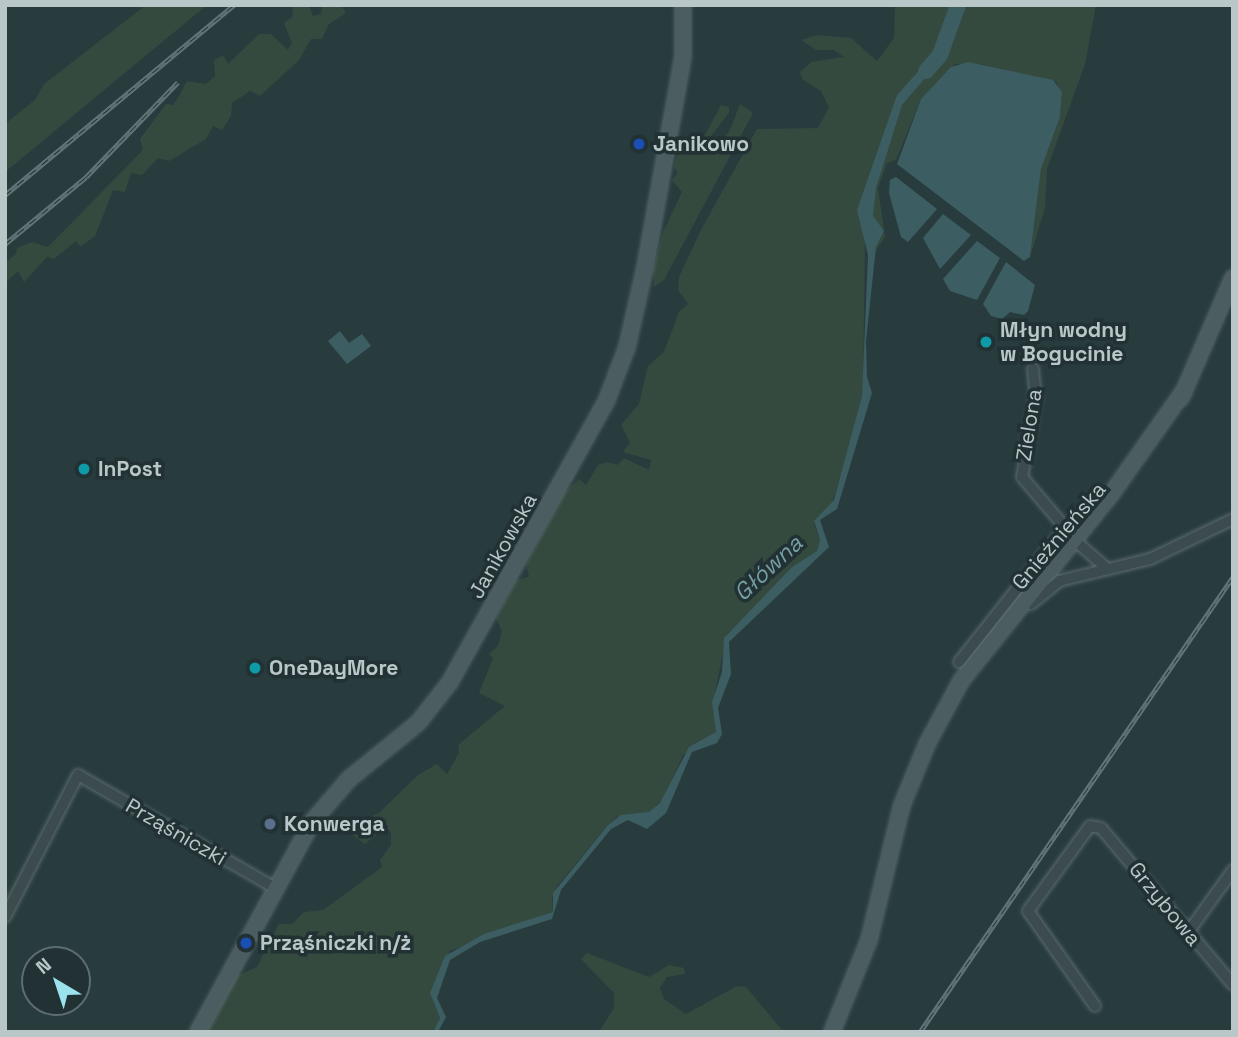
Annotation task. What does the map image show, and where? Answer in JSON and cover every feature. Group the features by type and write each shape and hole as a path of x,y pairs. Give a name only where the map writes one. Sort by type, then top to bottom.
{"street":[{"name":"Janikowska","path":"198,1032 275,888 329,799 404,737 441,696 606,402 628,347 645,268 683,56 684,5"},
{"name":"Gnieźnieńska","path":"832,1032 869,940 902,805 927,744 952,699 993,638 1073,536 1157,446 1233,278"},
{"name":"Zielona","path":"1032,369 1036,397 1022,477 1073,536"},
{"path":"1031,604 1059,581 1150,559 1233,519"},
{"name":"Gnieźnieńska","path":"952,699 1031,604 1073,536"},
{"path":"958,662 1073,536 1108,569"},
{"name":"Prząśniczki","path":"5,917 78,775 275,888"},
{"name":"Grzybowa","path":"1095,1006 1028,911 1085,829 1096,825 1233,985"},
{"path":"1189,932 1233,870"}],"green space":[{"path":"146,5 207,5 5,172 5,124 35,100 44,84"},
{"path":"293,5 309,5 313,16 321,14 322,5 341,5 346,13 329,24 322,39 311,39 299,60 260,96 250,91 232,103 231,116 222,130 213,126 206,139 169,161 158,158 142,175 131,173 125,192 113,190 95,236 80,247 76,241 54,259 47,257 24,282 18,271 5,283 5,263 16,254 17,248 32,242 48,247 143,150 140,139 166,104 173,105 187,81 206,84 215,76 214,60 223,55 228,64 259,34 271,34 288,50 292,43 284,23 292,17"},
{"path":"895,5 1096,5 1085,64 1047,169 1045,208 1030,257 1041,169 1060,117 1062,95 1056,82 979,64 955,64 921,99 896,160 887,163 878,188 885,237 875,252 865,238 863,390 849,453 832,503 814,524 820,540 817,551 792,567 748,618 727,634 713,702 716,732 683,755 664,798 650,812 617,817 608,825 558,885 552,897 553,912 450,951 430,993 440,1018 433,1032 203,1032 234,977 257,967 279,924 292,924 304,912 323,910 382,867 380,860 391,845 391,832 386,827 365,844 350,833 350,826 379,813 418,775 437,764 447,774 459,753 458,745 505,706 479,693 493,658 489,654 498,646 502,631 496,618 516,580 529,577 526,564 564,493 579,479 586,485 598,465 607,462 617,465 624,458 649,470 651,460 623,452 630,442 621,425 639,404 648,366 664,352 679,312 688,304 678,290 679,277 702,228 757,129 818,128 829,107 821,91 803,80 800,72 811,62 844,57 834,50 816,50 801,40 817,35 851,38 877,61 894,38"},
{"path":"740,104 753,113 664,280 654,287 653,270 663,232 682,192 672,180 677,174 674,166 680,146 702,156 704,137 721,105 729,107 729,113 711,136 713,143 721,142 730,130"},
{"path":"587,953 649,977 669,965 684,968 685,974 667,977 660,988 664,999 686,1014 737,986 746,987 783,1031 599,1032 614,1008 614,993 581,959"}],"water":[{"path":"936,52 942,58 902,105 876,188 873,216 884,231 876,247 866,341 867,377 872,393 837,509 820,520 829,547 729,642 731,674 718,708 722,734 717,743 692,752 666,813 647,829 628,820 611,829 561,890 552,919 480,942 450,960 437,998 446,1017 438,1032 433,1032 440,1018 430,993 445,956 484,934 553,912 553,893 608,825 621,815 649,812 660,803 689,747 716,732 712,702 722,672 724,638 792,567 817,551 820,540 814,521 834,500 862,396 868,255 857,210 897,95"},
{"path":"968,62 1053,80 1062,92 1060,117 1041,169 1030,257 1024,261 897,164 921,99 951,67"},
{"path":"896,177 937,209 908,242 901,237 889,193 890,180"},
{"path":"943,214 971,235 940,269 923,238"},
{"path":"977,241 1000,258 977,300 950,291 943,279"},
{"path":"1006,262 1035,285 1028,311 1024,315 1010,312 1002,319 991,316 983,304"},
{"path":"340,331 349,343 362,334 371,346 347,364 328,341"}],"waterway":[{"name":"Główna","path":"926,71 940,55 958,5"}],"railway":[{"path":"5,195 234,5"},
{"path":"5,244 86,177 178,82"},
{"path":"920,1032 1233,577"}],"place":[{"name":"Janikowo","path":"639,144"},
{"name":"Młyn wodny w Bogucinie","path":"986,342"},
{"name":"InPost","path":"84,469"},
{"name":"OneDayMore","path":"255,668"},
{"name":"Konwerga","path":"270,824"},
{"name":"Prząśniczki n/ż","path":"246,943"}]}
